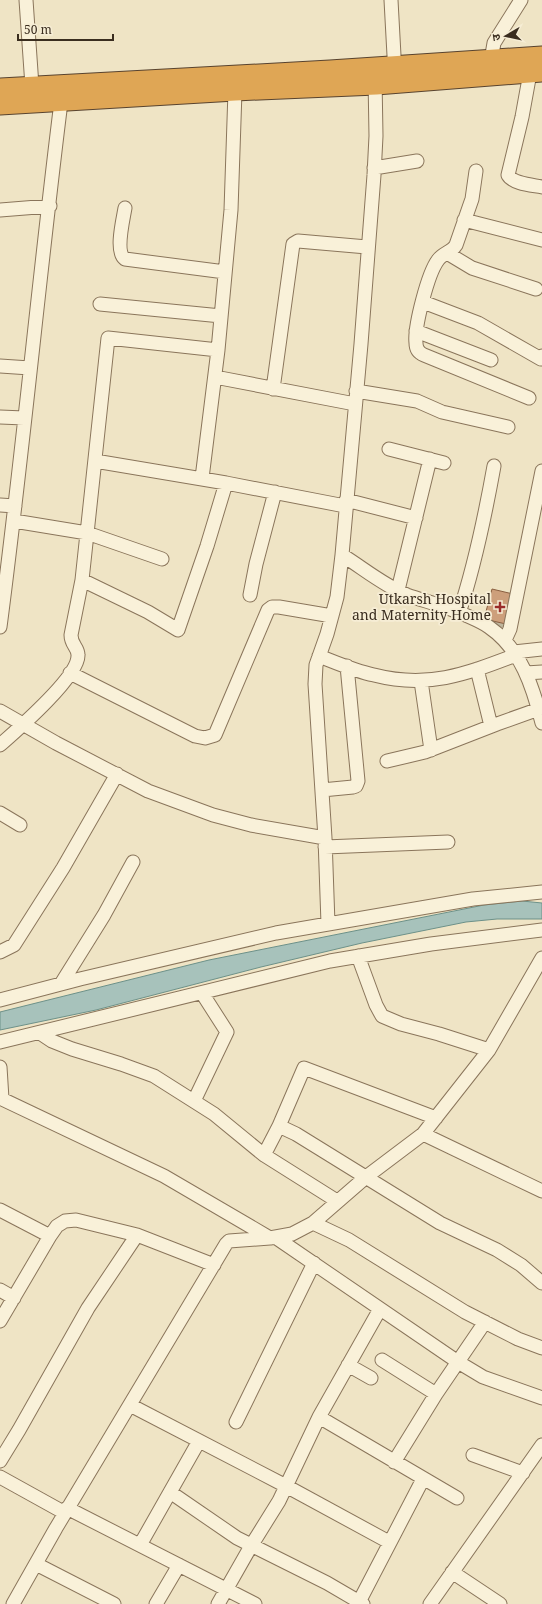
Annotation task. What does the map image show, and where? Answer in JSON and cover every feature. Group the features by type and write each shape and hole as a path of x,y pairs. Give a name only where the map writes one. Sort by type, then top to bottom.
{"highway":[{"path":"0,88 32,86 233,83 395,75 490,68 542,56"},
{"path":"490,68 536,73"},
{"path":"0,105 61,102 233,83"}],"street":[{"path":"26,0 32,86"},
{"path":"391,0 395,75"},
{"path":"490,68 494,43 521,0"},
{"path":"536,73 522,117 508,175 512,180 542,187"},
{"path":"328,924 325,842 315,684 316,665 332,616 342,555 374,168 375,76"},
{"path":"202,478 218,350 231,210 233,83"},
{"path":"0,627 14,521 24,418 61,102"},
{"path":"374,168 417,161"},
{"path":"476,171 472,199 456,245 440,257 428,279 416,331 416,345 420,354 529,398"},
{"path":"0,210 50,206"},
{"path":"125,208 120,248 122,256 125,259 225,272"},
{"path":"464,220 542,240"},
{"path":"273,389 293,244 298,241 367,247"},
{"path":"447,252 472,268 536,289"},
{"path":"423,302 478,323 541,359 542,356"},
{"path":"100,304 221,316"},
{"path":"416,331 491,360"},
{"path":"0,745 49,699 77,662 78,654 76,648 71,642 71,636 82,580 108,338 218,350"},
{"path":"0,366 30,368"},
{"path":"215,377 273,389 355,397 412,400 442,412 508,427"},
{"path":"0,417 24,418"},
{"path":"389,450 444,463"},
{"path":"398,590 430,459"},
{"path":"95,461 346,503 416,518"},
{"path":"459,613 485,518 494,466"},
{"path":"505,640 510,629 542,471"},
{"path":"82,580 148,612 178,630 207,546 226,483"},
{"path":"250,595 256,564 275,492"},
{"path":"0,504 15,506"},
{"path":"14,521 87,533 162,559"},
{"path":"342,555 398,590 459,613 488,626 505,640 521,662 526,673 535,696 542,723"},
{"path":"70,673 195,736 208,738 215,735 268,610 272,607 332,616"},
{"path":"319,656 373,675 397,680 421,681 440,680 458,676 515,653 533,649 542,649"},
{"path":"322,790 353,787 356,786 358,781 347,666"},
{"path":"477,669 491,726"},
{"path":"526,673 542,672"},
{"path":"421,681 431,750"},
{"path":"387,761 431,750 539,709"},
{"path":"0,711 148,791 214,815 325,842 448,842"},
{"path":"0,952 14,945 63,868 117,774"},
{"path":"0,813 20,825"},
{"path":"61,984 104,915 133,862"},
{"path":"0,1000 268,935 473,899 542,892"},
{"path":"0,1042 330,961 431,944 542,930"},
{"path":"358,956 376,1005 382,1016 401,1024 489,1050"},
{"path":"13,1604 66,1511 226,1244 229,1241 292,1234 313,1223 366,1177 423,1134 489,1050 542,958"},
{"path":"194,1101 227,1032 202,992"},
{"path":"40,1033 52,1041 72,1049 154,1076 214,1114 264,1155 337,1201"},
{"path":"0,1067 2,1099 164,1176 272,1237 314,1263 458,1362 483,1377 542,1398"},
{"path":"264,1155 279,1126 304,1068 436,1118"},
{"path":"279,1126 296,1134 440,1223 497,1250 521,1266 542,1283"},
{"path":"423,1134 542,1191"},
{"path":"0,1210 50,1236"},
{"path":"0,1321 50,1236 61,1223 70,1220 76,1220 137,1235 214,1265"},
{"path":"313,1223 349,1240 465,1312 518,1339 542,1348"},
{"path":"0,1461 88,1308 137,1235"},
{"path":"236,1422 314,1263"},
{"path":"0,1290 14,1298"},
{"path":"218,1604 279,1501 319,1417 380,1309"},
{"path":"394,1462 436,1394 485,1322"},
{"path":"382,1360 436,1394"},
{"path":"348,1365 371,1378"},
{"path":"130,1405 286,1486 389,1542"},
{"path":"319,1417 457,1498"},
{"path":"140,1545 199,1441"},
{"path":"430,1604 542,1445"},
{"path":"473,1455 523,1473"},
{"path":"0,1477 66,1511 140,1545 255,1604"},
{"path":"170,1492 237,1538 327,1583 361,1603 389,1542 423,1478"},
{"path":"36,1564 114,1604"},
{"path":"156,1604 179,1565"},
{"path":"452,1572 500,1604"}],"water":[{"path":"522,901 542,903 542,919 497,919 466,922 362,943 261,967 96,1010 0,1030 0,1012 209,960 484,905"}],"building":[{"path":"492,589 513,594 506,624 484,619"}],"place":[{"name":"Utkarsh Hospital and Maternity Home","path":"500,607"}]}
